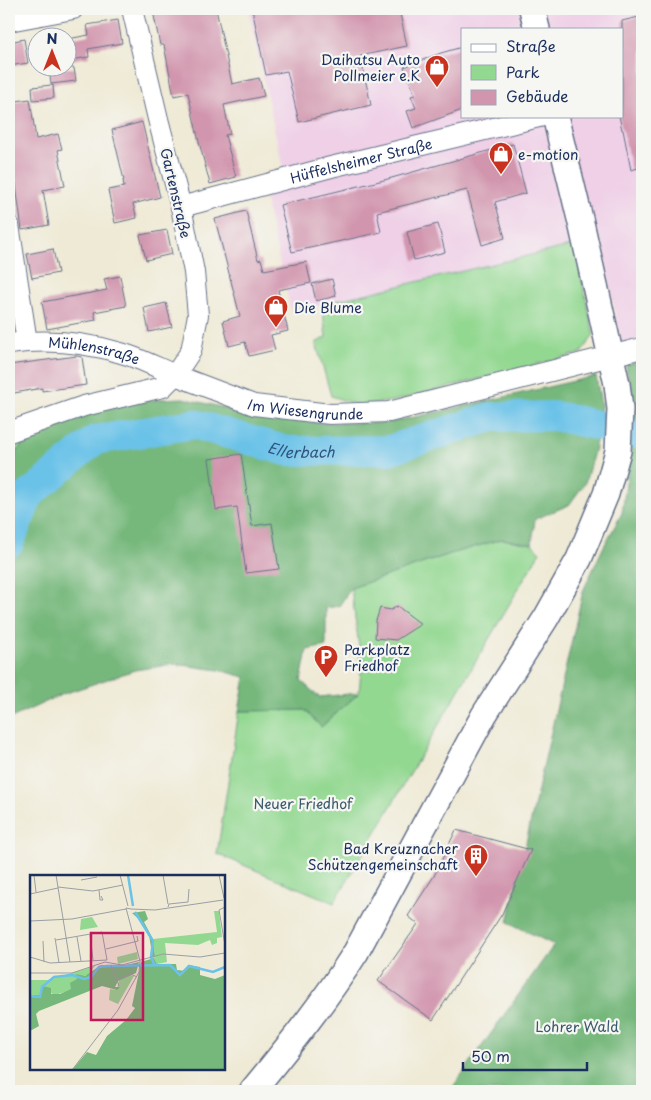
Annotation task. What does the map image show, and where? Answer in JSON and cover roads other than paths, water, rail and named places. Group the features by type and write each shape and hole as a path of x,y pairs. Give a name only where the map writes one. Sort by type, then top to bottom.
{"main road":[{"path":"532,9 536,28"},
{"path":"252,1091 288,1048 337,983 356,952 484,715 546,618 579,558 606,494 618,451 620,409 611,356 555,118"}],"street":[{"path":"9,21 73,9"},
{"name":"Gartenstraße","path":"132,9 181,207 194,272 198,315 191,351 175,375"},
{"name":"Hüffelsheimer Straße","path":"181,207 332,167 535,118"},
{"path":"9,225 18,343"},
{"name":"Mühlenstraße","path":"18,343 74,342 122,353 175,375"},
{"name":"Im Wiesengrunde","path":"175,375 254,405 330,414 388,412 642,348"},
{"path":"9,432 84,406 162,387 175,375"}],"waterway":[{"name":"Ellerbach","path":"9,543 29,495 95,440 194,424 287,451 389,450 491,417 555,416 642,435"}],"place":[{"name":"Daihatsu Auto Pollmeier e.K","path":"437,88"},
{"name":"e-motion","path":"501,175"},
{"name":"Die Blume","path":"276,328"},
{"name":"Parkplatz Friedhof","path":"326,678"},
{"name":"Bad Kreuznacher Schützengemeinschaft","path":"476,877"}],"park label":[{"name":"Neuer Friedhof","path":"303,803"},
{"name":"Lohrer Wald","path":"577,1026"}]}
